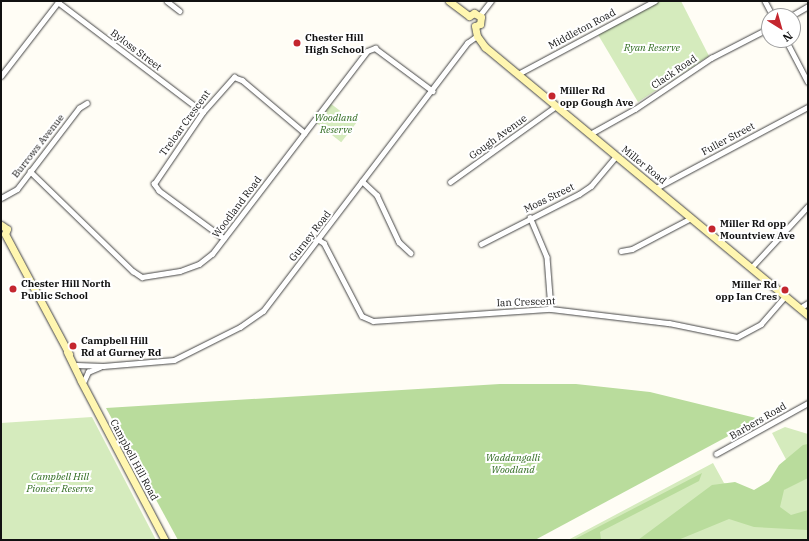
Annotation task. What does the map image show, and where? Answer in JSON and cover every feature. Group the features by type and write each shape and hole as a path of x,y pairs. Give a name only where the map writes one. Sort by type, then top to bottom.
{"street":[{"path":"167,1 180,11"},
{"path":"449,1 469,16"},
{"path":"469,16 469,22 475,26 481,22 480,15 491,1"},
{"name":"Middleton Road","path":"518,74 655,1"},
{"path":"1,76 58,2"},
{"name":"Byloss Street","path":"58,2 203,112"},
{"path":"469,16 474,13 480,15"},
{"name":"Miller Road","path":"475,26 477,36 485,47 808,315"},
{"name":"Clack Road","path":"590,134 635,109 711,58 761,32"},
{"name":"Gurney Road","path":"77,365 103,366 174,360 254,319 263,311 319,240 362,181 433,91 468,43 477,36"},
{"name":"Woodland Road","path":"30,171 133,271 142,277 180,271 199,264 212,254 367,51 375,48 433,91"},
{"path":"790,48 808,82"},
{"name":"Treloar Crescent","path":"224,239 159,191 154,184 203,112 234,77 242,80 305,133"},
{"name":"Burrows Avenue","path":"1,198 17,189 79,108 87,103"},
{"name":"Gough Avenue","path":"450,182 555,106"},
{"name":"Fuller Street","path":"656,188 808,107"},
{"name":"Moss Street","path":"481,244 591,186 616,156"},
{"path":"362,181 377,195 399,242 411,253"},
{"path":"751,268 808,206"},
{"path":"530,217 547,257 551,309"},
{"path":"621,251 632,249 691,218"},
{"name":"Campbell Hill Road","path":"1,225 7,229 3,235 85,385"},
{"name":"Ian Crescent","path":"319,240 324,243 362,316 368,320 551,309 669,323 734,338 758,327 785,296"},
{"path":"800,308 808,303"},
{"name":"Campbell Hill Road","path":"68,352 77,365 90,397 165,540"},
{"name":"Gurney Road","path":"85,385 88,372 103,366"},
{"name":"Barbers Road","path":"716,454 806,404"}],"green space":[{"name":"Ryan Reserve","path":"659,1 681,1 709,56 638,102 597,33"},
{"name":"Woodland Reserve","path":"330,103 356,123 341,142 315,122"},
{"name":"Waddangalli Woodland","path":"500,384 576,384 650,392 760,419 535,540 178,540 106,408"},
{"name":"Campbell Hill Pioneer Reserve","path":"92,417 156,540 1,540 1,423"},
{"path":"785,427 808,434 808,540 568,540 713,463 724,483 766,499 798,482 772,433"},
{"path":"808,444 808,478 784,490 780,507 791,515 808,510 808,530 754,527 729,519 678,540 638,540 712,485 735,482 754,490 769,481 779,465 803,445"},
{"path":"702,473 699,481 600,532 601,540 573,540"}],"place":[{"name":"Chester Hill High School","path":"297,43"},
{"name":"Miller Rd opp Gough Ave","path":"552,96"},
{"name":"Miller Rd opp Mountview Ave","path":"712,229"},
{"name":"Chester Hill North Public School","path":"13,289"},
{"name":"Miller Rd opp Ian Cres","path":"785,290"},
{"name":"Campbell Hill Rd at Gurney Rd","path":"73,346"}]}
